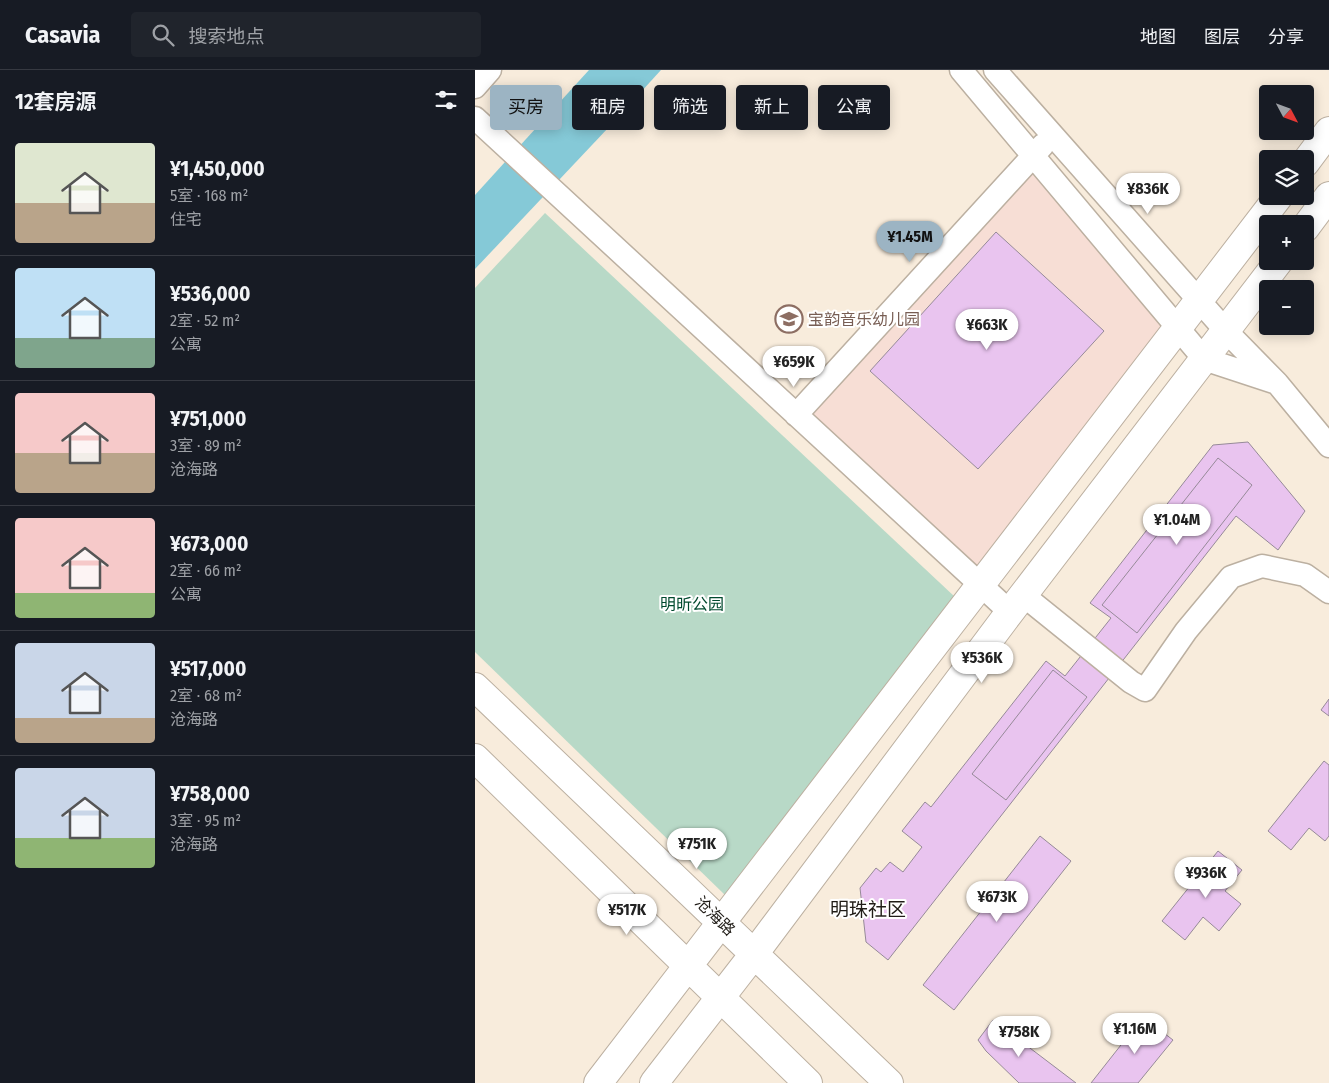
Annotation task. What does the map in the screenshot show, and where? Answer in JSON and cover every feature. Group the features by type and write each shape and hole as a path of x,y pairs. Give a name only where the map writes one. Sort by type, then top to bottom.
{"main road":[{"path":"1314,150 1329,131"},
{"path":"1314,216 1329,196"},
{"path":"598,1083 982,586 1272,205"},
{"path":"654,1083 754,954 1017,604 1272,270"},
{"name":"沧海路","path":"475,687 889,1083"},
{"path":"475,758 808,1083"}],"street":[{"path":"475,86 490,70"},
{"path":"961,70 1204,360 1277,383"},
{"path":"995,70 1226,331 1277,383 1329,446"},
{"path":"475,118 982,586 1017,604 1145,690 1186,631 1231,577 1262,566 1305,575 1329,592"},
{"path":"796,415 1052,135"}],"shaded area":[{"path":"1033,166 1166,328 980,579 806,417"}],"green space":[{"name":"明昕公园","path":"545,213 955,597 725,895 475,652 475,288"}],"water":[{"path":"589,70 661,70 644,89 644,85 575,85"},
{"path":"572,89 572,130 606,130 475,269 475,195 534,130 562,130 562,100"}],"building":[{"path":"996,232 1104,331 978,469 870,371"},
{"path":"1248,442 1305,511 1278,550 1236,516 888,960 866,942 860,888 876,868 881,872 890,862 903,872 922,847 902,831 925,802 931,807 1046,661 1065,676 1111,618 1090,603 1213,445"},
{"path":"1218,458 1252,485 1137,633 1102,605"},
{"path":"1053,670 1087,697 1006,800 972,774"},
{"path":"1329,699 1329,716 1321,710"},
{"path":"1324,761 1329,765 1329,836 1325,841 1309,828 1291,850 1268,831"},
{"path":"1040,836 1071,861 954,1010 923,985"},
{"path":"1218,851 1242,870 1225,891 1241,904 1219,931 1203,917 1185,940 1162,921"},
{"path":"1143,1017 1173,1040 1138,1083 1091,1083"},
{"path":"993,1020 1076,1083 1019,1083 986,1051 978,1040"}],"place":[{"name":"宝韵音乐幼儿园","path":"789,319"}],"district":[{"name":"明珠社区","path":"868,909"}]}
